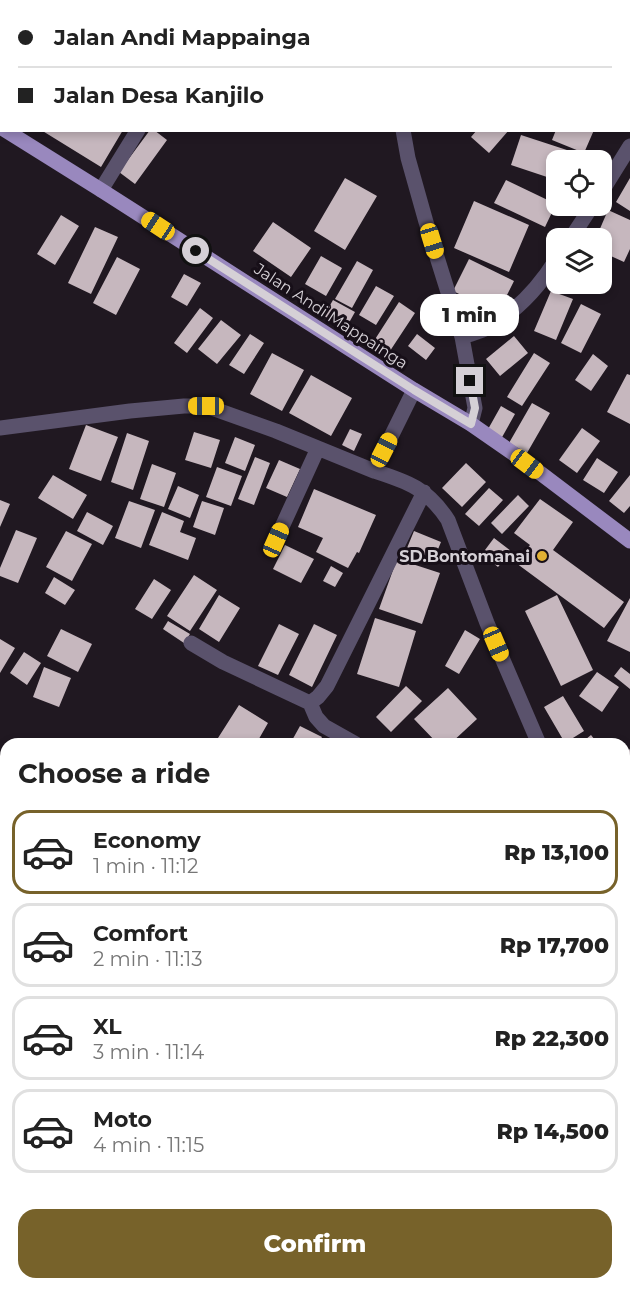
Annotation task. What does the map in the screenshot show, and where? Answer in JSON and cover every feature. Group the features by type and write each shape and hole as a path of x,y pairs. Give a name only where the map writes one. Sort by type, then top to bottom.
{"main road":[{"name":"Jalan Andi Mappainga","path":"7,132 471,424 630,541"}],"street":[{"path":"101,190 137,132"},
{"path":"403,132 408,158 426,222 462,337 475,408 471,424"},
{"path":"612,175 630,146"},
{"path":"462,337 487,328 515,310 531,294 546,274"},
{"path":"374,471 414,390"},
{"path":"0,428 130,411 206,406 228,412 374,471 408,482 424,492 438,505 448,519 487,623 536,738"},
{"path":"276,540 318,448"},
{"path":"310,703 327,686 424,492"},
{"path":"191,644 223,662 310,703 316,717 324,726 345,738"}],"building":[{"path":"44,132 122,132 101,167"},
{"path":"149,132 157,132 167,140 135,184 119,172"},
{"path":"475,132 507,132 489,153 471,137"},
{"path":"555,132 593,132 585,150 577,150 552,140"},
{"path":"521,135 567,150 546,150 546,177 511,165"},
{"path":"345,178 377,196 345,250 314,231"},
{"path":"630,178 630,211 616,202"},
{"path":"506,180 546,199 546,216 550,216 545,227 494,203"},
{"path":"474,201 529,225 509,272 454,248"},
{"path":"612,212 630,220 630,249 624,262 612,257 612,228 600,228 605,216 612,216"},
{"path":"61,215 79,226 55,265 37,254"},
{"path":"273,222 311,248 291,277 253,251"},
{"path":"95,227 118,237 91,294 68,283"},
{"path":"321,256 342,268 326,296 305,284"},
{"path":"117,257 140,269 116,315 93,303"},
{"path":"469,259 514,281 498,313 453,291"},
{"path":"357,261 373,270 352,308 335,299"},
{"path":"184,274 201,283 187,306 171,297"},
{"path":"376,286 394,296 376,325 359,315"},
{"path":"550,294 559,294 573,299 556,340 534,331"},
{"path":"333,300 355,312 346,328 324,316"},
{"path":"399,302 415,313 388,354 372,344"},
{"path":"581,304 601,314 581,353 561,343"},
{"path":"200,308 213,318 187,353 174,343"},
{"path":"221,320 241,335 217,364 198,349"},
{"path":"250,334 264,343 244,374 229,365"},
{"path":"417,334 435,348 426,360 408,346"},
{"path":"514,336 528,353 500,376 486,359"},
{"path":"272,353 304,370 282,411 250,394"},
{"path":"534,353 550,363 522,406 507,397"},
{"path":"593,354 608,366 591,391 575,380"},
{"path":"627,374 630,375 630,424 607,412"},
{"path":"311,375 352,398 331,436 289,413"},
{"path":"532,403 550,413 527,453 509,443"},
{"path":"501,406 515,414 501,439 487,431"},
{"path":"86,425 118,437 101,481 69,469"},
{"path":"582,428 600,441 577,473 559,460"},
{"path":"350,429 362,434 354,451 342,445"},
{"path":"194,432 220,440 211,468 185,460"},
{"path":"127,433 149,441 133,490 111,482"},
{"path":"235,437 255,445 245,471 225,463"},
{"path":"255,457 270,463 254,505 238,499"},
{"path":"597,458 618,472 604,493 583,480"},
{"path":"279,460 300,469 287,497 266,488"},
{"path":"466,463 486,482 462,507 442,488"},
{"path":"152,464 176,473 164,507 140,499"},
{"path":"217,467 242,476 231,506 206,497"},
{"path":"53,475 87,495 73,519 38,498"},
{"path":"630,475 630,506 624,513 609,501"},
{"path":"178,486 199,495 190,518 168,509"},
{"path":"489,488 503,500 479,526 465,514"},
{"path":"314,489 376,515 359,553 357,552 348,568 316,552 323,538 298,527"},
{"path":"518,495 529,506 502,534 491,523"},
{"name":"SD.Bontomanai","path":"540,499 573,522 553,550 624,602 604,628 516,563 530,545 514,533"},
{"path":"0,500 10,504 0,527"},
{"path":"129,501 155,510 141,548 115,538"},
{"path":"202,501 224,508 215,535 193,527"},
{"path":"87,512 113,526 103,545 77,531"},
{"path":"162,512 184,521 180,532 196,538 188,560 149,545"},
{"path":"16,530 37,538 18,583 0,576 0,568"},
{"path":"66,531 92,544 72,581 46,567"},
{"path":"414,531 441,542 434,559 407,548"},
{"path":"494,538 511,551 498,567 482,554"},
{"path":"285,545 314,559 301,583 273,569"},
{"path":"397,559 440,573 422,624 379,609"},
{"path":"331,566 343,573 335,587 323,581"},
{"path":"194,575 217,590 190,631 167,616"},
{"path":"54,577 75,590 65,605 45,593"},
{"path":"154,579 171,590 152,619 135,609"},
{"path":"219,595 240,608 219,642 199,629"},
{"name":"SD.Bontomanai","path":"557,595 593,670 561,686 525,611"},
{"path":"630,598 630,652 607,641"},
{"path":"375,618 416,631 399,687 357,674"},
{"path":"168,621 190,634 184,643 163,629"},
{"path":"279,624 299,634 278,675 258,666"},
{"path":"314,624 337,635 312,687 289,675"},
{"path":"61,629 92,644 78,672 47,656"},
{"path":"465,630 480,639 459,674 445,666"},
{"path":"0,639 15,648 0,673"},
{"path":"24,652 41,663 27,685 10,673"},
{"path":"44,667 71,678 59,707 33,697"},
{"path":"621,667 630,674 630,689 614,676"},
{"path":"597,672 619,687 602,712 579,696"},
{"path":"406,686 422,701 391,732 376,717"},
{"path":"448,688 477,719 456,738 432,738 414,719"},
{"path":"563,696 584,731 573,738 562,738 544,707"},
{"path":"239,705 268,723 259,738 218,738"},
{"path":"300,726 322,737 321,738 293,738"}],"place":[{"name":"SD.Bontomanai","path":"542,556"}],"route":[{"path":"196,251 471,424 475,408 470,381"}]}
